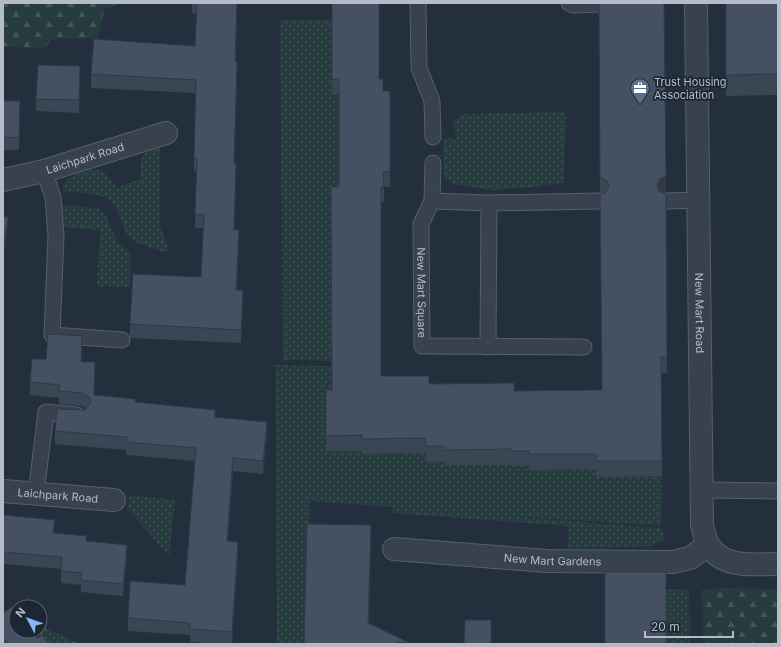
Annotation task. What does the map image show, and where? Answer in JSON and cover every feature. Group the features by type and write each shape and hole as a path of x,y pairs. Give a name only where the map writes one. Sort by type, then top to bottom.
{"street":[{"name":"New Mart Road","path":"696,3 702,525 708,545 720,558 738,564 778,564"},
{"name":"Laichpark Road","path":"3,180 44,171 166,134"},
{"name":"Laichpark Road","path":"3,491 114,500"},
{"name":"New Mart Gardens","path":"394,550 547,561 673,562 690,558 708,545"}],"lane":[{"path":"418,3 419,68 432,101 433,137"},
{"path":"569,3 573,5 599,4"},
{"name":"New Mart Square","path":"432,163 432,201 421,224 422,346 584,347"},
{"path":"44,171 53,197 56,236 52,335 122,340"},
{"path":"666,200 699,200"},
{"path":"432,201 489,203 600,202"},
{"path":"488,347 489,203"},
{"path":"36,494 46,412 82,415"},
{"path":"702,490 778,491"}],"green space":[{"path":"3,3 119,3 104,10 98,38 52,39 44,49 3,46"},
{"path":"280,20 332,20 332,94 339,94 339,202 331,203 332,361 283,360"},
{"path":"566,112 564,183 491,190 452,184 443,174 443,138 456,139 454,121 464,114"},
{"path":"160,146 160,226 168,247 167,251 164,252 137,243 130,238 126,234 113,203 104,197 93,194 63,192 66,180 77,174 92,170 99,170 104,173 117,188 141,178 141,161 144,154"},
{"path":"60,205 98,208 106,216 118,242 130,252 130,287 97,286 100,230 69,228 61,224"},
{"path":"275,365 331,366 332,406 362,451 362,454 397,454 426,450 427,461 444,461 444,465 497,465 497,460 529,466 530,470 583,469 596,466 596,476 662,476 661,526 453,512 661,528 665,539 650,546 567,548 569,526 392,513 392,507 310,501 305,644 277,644"},
{"path":"130,495 175,500 169,556 127,508"},
{"path":"718,588 778,589 778,644 703,644 702,590"},
{"path":"666,589 689,590 690,644 666,644"},
{"path":"48,630 81,644 33,644 29,639 48,639"}],"building":[{"path":"197,3 237,3 235,62 237,62 234,230 239,230 236,290 243,290 241,330 130,324 133,274 201,277 204,215 195,214 197,158 194,158 196,80 91,74 94,39 195,46"},
{"path":"332,3 379,3 379,79 383,79 383,91 390,91 390,172 383,172 384,187 381,187 381,376 429,376 429,384 514,383 514,391 602,390 600,195 605,193 609,186 607,181 600,177 599,3 664,3 666,177 661,178 657,185 659,191 666,195 667,357 661,357 662,461 596,461 596,454 529,454 529,451 511,451 511,449 444,450 444,446 426,446 426,438 362,439 362,435 326,436 326,390 332,390 331,187 339,187 339,79 332,79"},
{"path":"726,3 778,3 778,74 726,75"},
{"path":"38,65 80,66 79,100 36,99"},
{"path":"3,101 20,101 19,138 3,137"},
{"path":"3,217 8,217 3,250"},
{"path":"48,334 82,336 81,362 95,362 94,395 135,399 135,402 215,410 215,417 267,422 263,461 233,458 227,541 238,542 232,632 190,629 190,623 128,618 130,581 185,585 196,448 126,442 127,437 55,431 57,409 85,410 91,402 90,398 83,393 59,391 60,385 30,382 32,359 46,359"},
{"path":"4,515 55,520 53,533 87,536 86,541 127,545 123,584 81,580 82,573 61,571 62,557 3,552"},
{"path":"307,524 371,525 368,623 410,643 304,644"},
{"path":"605,572 666,572 666,644 605,644"},
{"path":"8,610 8,639 45,639 49,644 8,644 3,637 3,613"},
{"path":"465,620 491,620 491,644 464,644"}],"place":[{"name":"Trust Housing Association","path":"640,105"}]}
